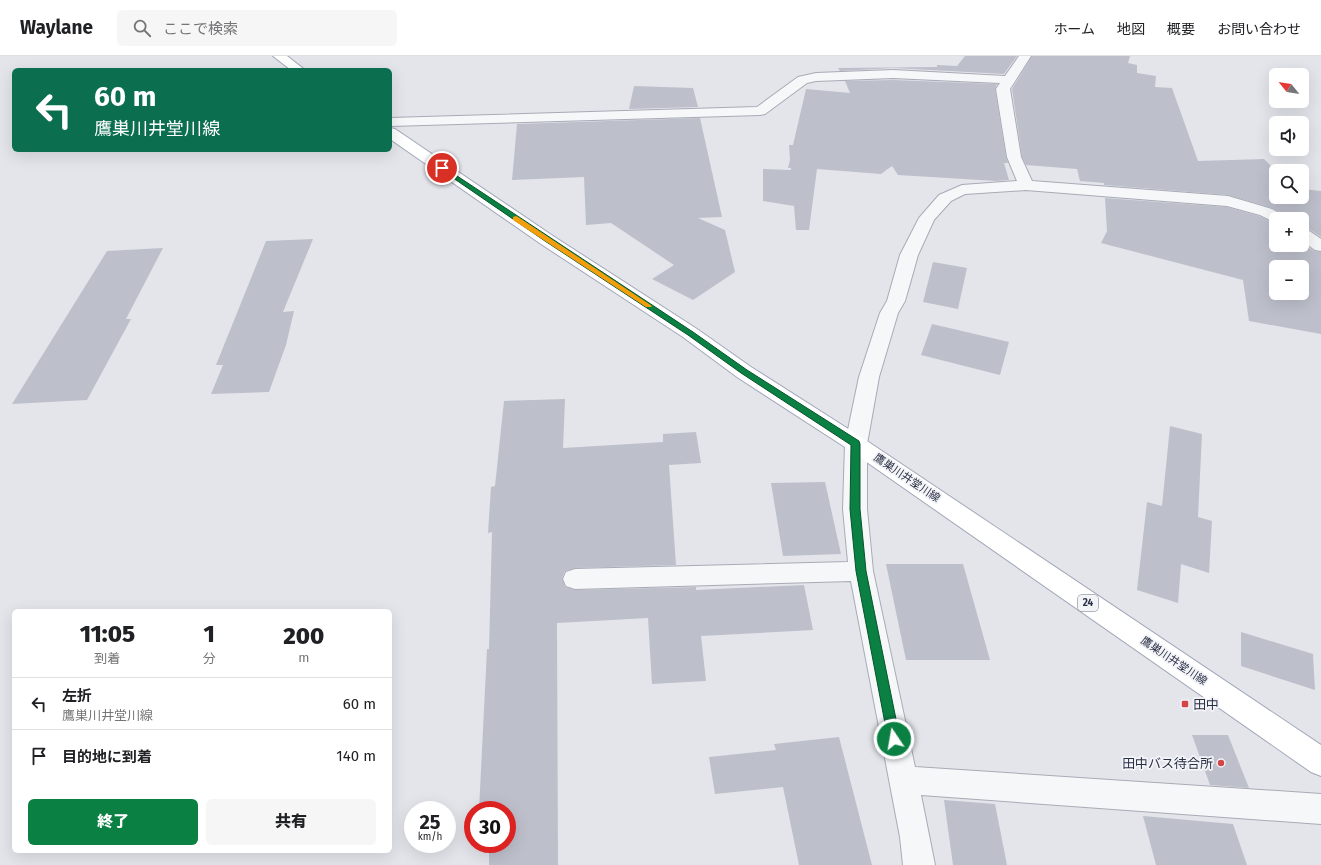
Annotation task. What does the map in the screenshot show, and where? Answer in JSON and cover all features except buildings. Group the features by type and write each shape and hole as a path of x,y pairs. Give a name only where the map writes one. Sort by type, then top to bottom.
{"main road":[{"path":"279,56 296,68"},
{"name":"鷹巣川井堂川線","path":"392,133 547,240 690,333 744,372 856,444 1321,762"}],"street":[{"path":"1025,56 1003,89 1014,157 1026,185"},
{"path":"392,122 760,111 803,80 816,77 893,74 1009,80"},
{"path":"919,865 861,571 855,509 856,444 869,377 889,313 896,301 910,255 927,218 945,198 962,190 1026,185 1228,201 1269,214"},
{"path":"1309,238 1321,246"},
{"path":"575,579 861,571"},
{"path":"903,780 1321,809"}],"slow traffic":[{"path":"516,218 648,306"}],"place":[{"name":"田中","path":"1185,704"},
{"name":"田中バス待合所","path":"1221,763"}],"route":[{"path":"442,168 547,240 690,333 744,372 856,444 855,509 861,571 894,739"}]}
